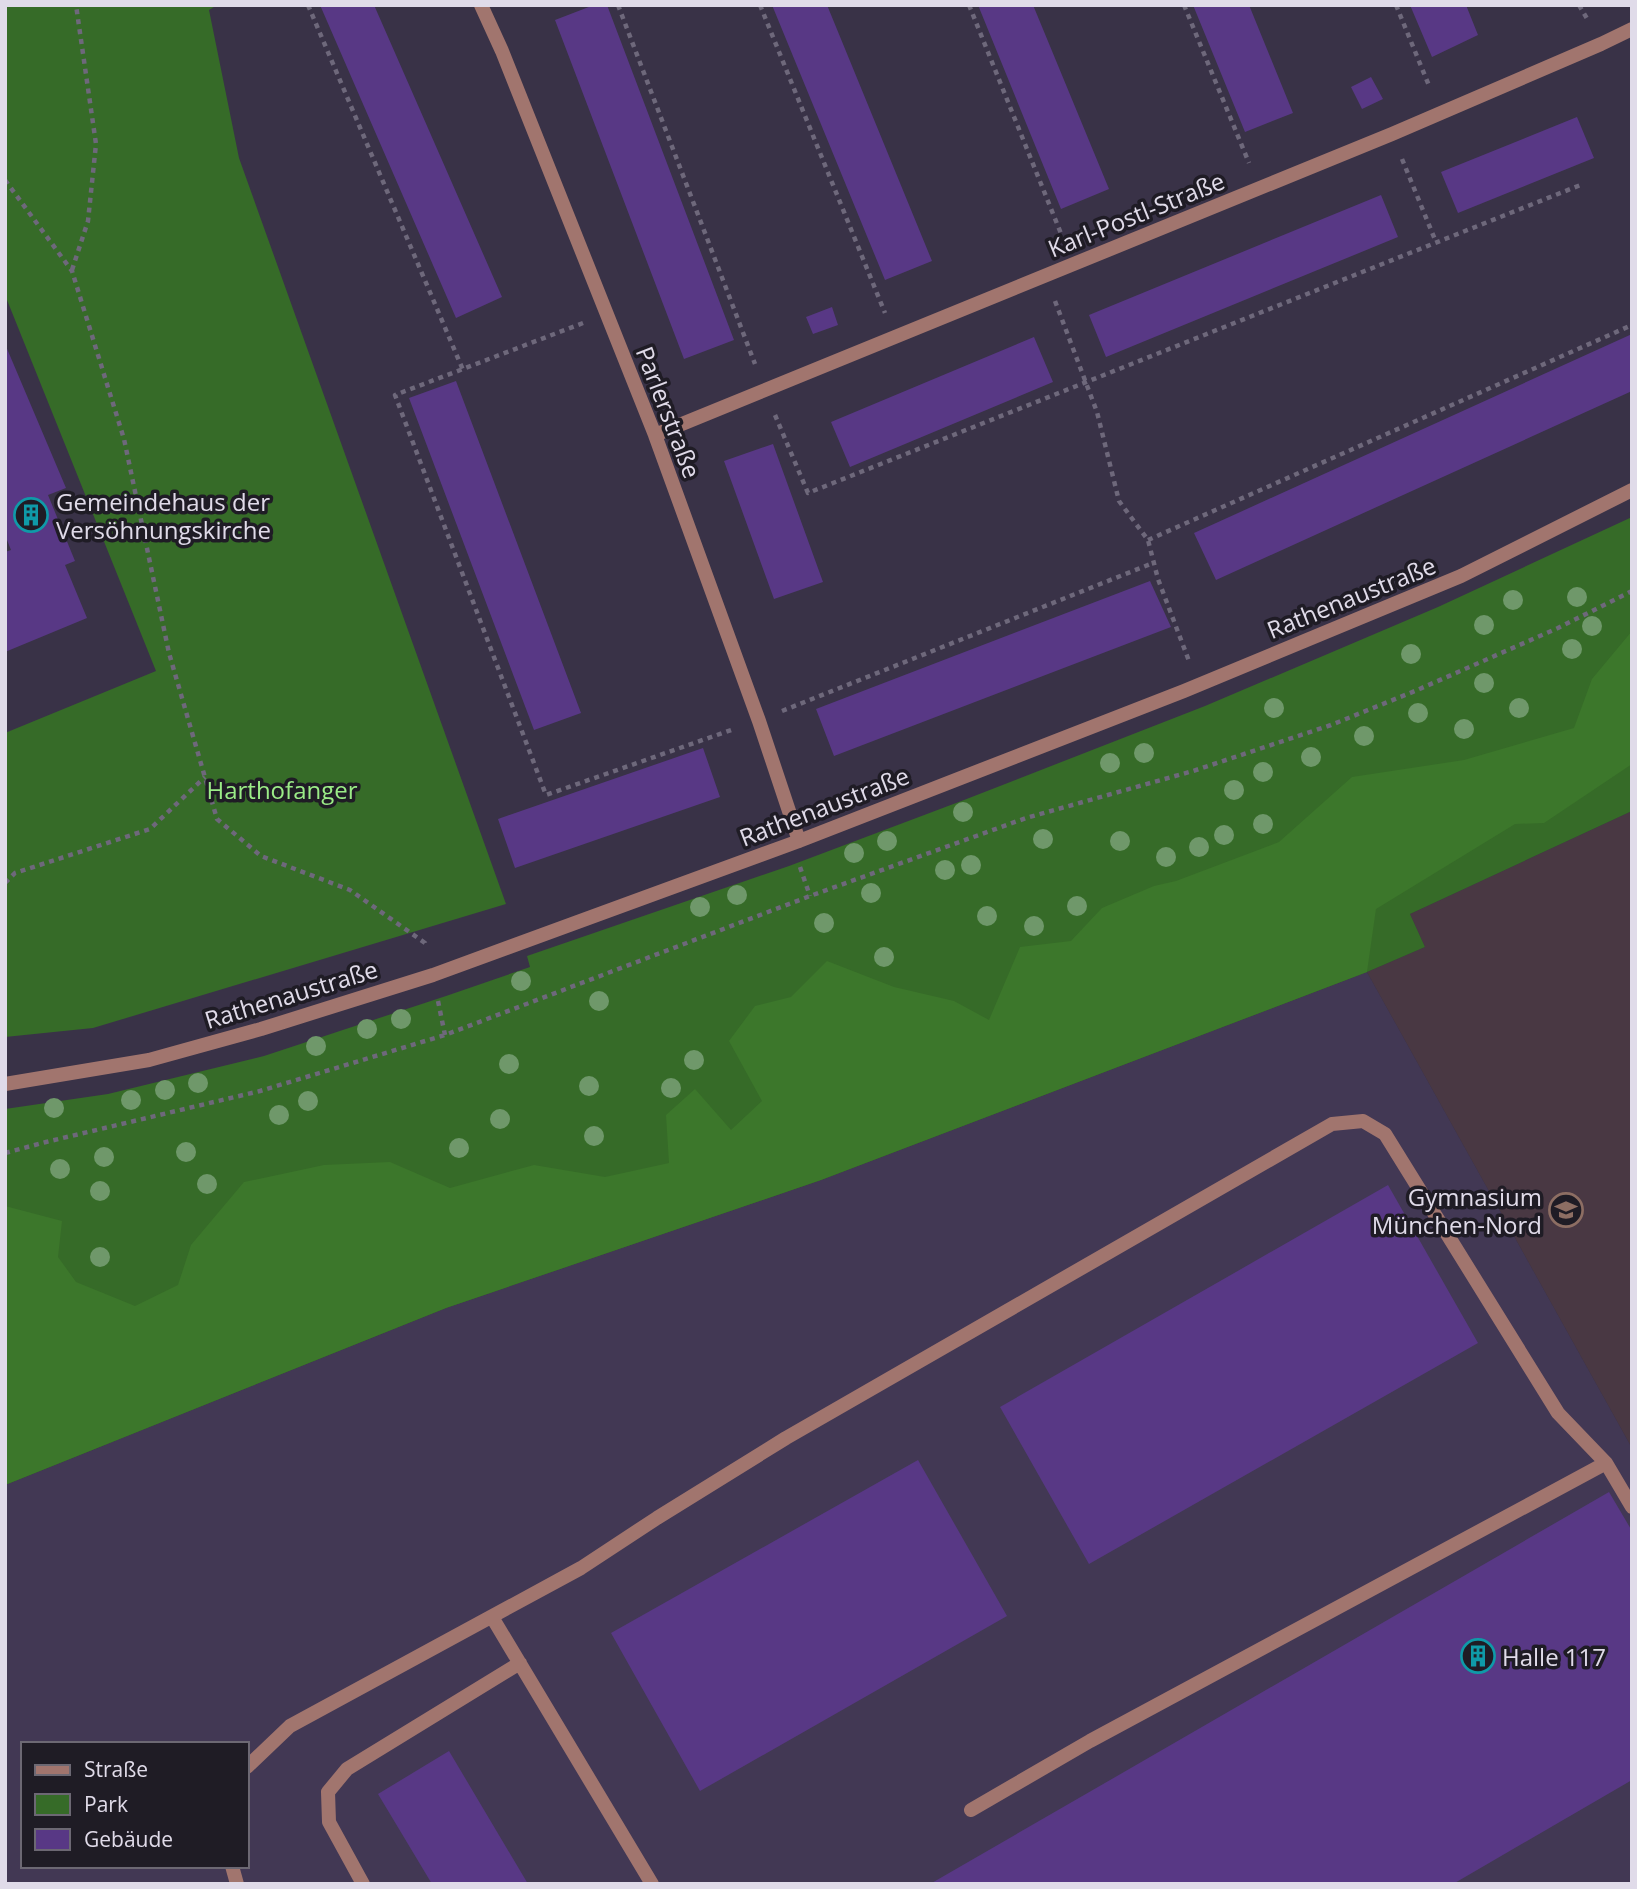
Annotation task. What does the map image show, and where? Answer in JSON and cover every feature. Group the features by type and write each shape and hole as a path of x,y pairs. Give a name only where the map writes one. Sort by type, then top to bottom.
{"street":[{"name":"Parlerstraße","path":"481,5 507,63 655,435 759,721 799,841"},
{"name":"Karl-Postl-Straße","path":"655,435 1441,114 1632,29"},
{"name":"Rathenaustraße","path":"5,1084 149,1060 261,1030 433,975 799,841 1198,684 1461,576 1632,490"},
{"path":"248,1763 290,1726 581,1568 867,1390 1332,1124 1363,1121 1385,1134 1558,1413 1606,1463 1632,1507"},
{"path":"971,1810 1090,1741 1606,1463"},
{"path":"492,1617 652,1884"},
{"path":"363,1884 329,1822 328,1792 346,1769 520,1663"}],"path":[{"path":"72,271 88,221 96,144 76,5"},
{"path":"308,5 463,370"},
{"path":"761,5 894,337"},
{"path":"968,5 1073,264"},
{"path":"1184,5 1259,188"},
{"path":"1396,5 1441,114"},
{"path":"1392,134 1436,242"},
{"path":"5,180 72,271 124,439 169,653 217,819 261,856 350,890 425,943"},
{"path":"1045,276 1097,412 1119,501 1148,540 1157,579 1198,684"},
{"path":"607,314 395,395 546,795 759,721 1153,563"},
{"path":"1148,540 1632,326"},
{"path":"5,1153 260,1091 445,1035 1026,818 1193,771 1331,725 1558,628 1632,591"},
{"path":"5,883 15,873 150,829 205,777"}],"shaded area":[{"name":"Gymnasium München-Nord","path":"1632,811 1632,1448 1367,972 1425,947 1410,914"},
{"path":"1367,972 1632,1448 1632,1884 5,1884 5,1485 446,1308 821,1180"}],"green space":[{"name":"Harthofanger","path":"5,5 217,5 209,10 239,158 506,904 93,1028 5,1037 5,733 156,671 5,295"},
{"path":"1632,517 1632,811 1410,914 1425,947 1367,972 821,1180 446,1308 5,1485 5,1109 108,1094 264,1056 530,967 527,956 789,866 1205,706 1438,607"},
{"path":"1632,631 1632,764 1544,823 1515,824 1376,909 1367,972 821,1180 446,1308 5,1485 5,1206 62,1221 58,1257 76,1282 135,1306 178,1285 191,1245 244,1182 324,1165 390,1162 450,1188 534,1165 605,1177 669,1163 666,1115 695,1089 731,1130 762,1101 729,1041 755,1006 791,997 827,961 894,987 954,1001 989,1020 1020,947 1071,941 1102,908 1154,886 1176,881 1279,842 1352,777 1464,760 1574,728 1592,679"}],"building":[{"path":"320,5 374,5 502,297 456,318"},
{"path":"594,5 607,5 734,340 684,359 555,20"},
{"path":"772,5 827,5 932,261 885,280"},
{"path":"978,5 1033,5 1109,189 1061,209"},
{"path":"1193,5 1249,5 1293,113 1245,132"},
{"path":"1410,5 1466,5 1478,35 1432,57"},
{"path":"1371,77 1383,99 1362,109 1351,87"},
{"path":"1577,117 1594,158 1458,213 1441,172"},
{"path":"1381,195 1398,237 1106,357 1089,315"},
{"path":"832,307 838,325 813,334 806,317"},
{"path":"1632,334 1632,391 1216,580 1194,533"},
{"path":"1034,337 1053,382 850,467 831,422"},
{"name":"Gemeindehaus der Versöhnungskirche","path":"5,344 66,488 48,495 75,561 65,565 87,618 5,652 5,552 11,550 5,535"},
{"path":"456,381 581,713 534,730 409,398"},
{"path":"773,444 823,582 774,599 724,461"},
{"path":"1150,581 1171,627 834,756 816,709"},
{"path":"703,748 720,797 515,868 498,819"},
{"path":"1388,1185 1478,1343 1089,1564 1000,1407"},
{"path":"918,1460 1007,1616 700,1791 611,1633"},
{"name":"Halle 117","path":"1609,1492 1632,1531 1632,1780 1453,1884 930,1884"},
{"path":"449,1751 528,1884 432,1884 378,1794"}],"place":[{"name":"Gemeindehaus der Versöhnungskirche","path":"31,515"},
{"name":"Gymnasium München-Nord","path":"1566,1210"},
{"name":"Halle 117","path":"1478,1656"}]}
